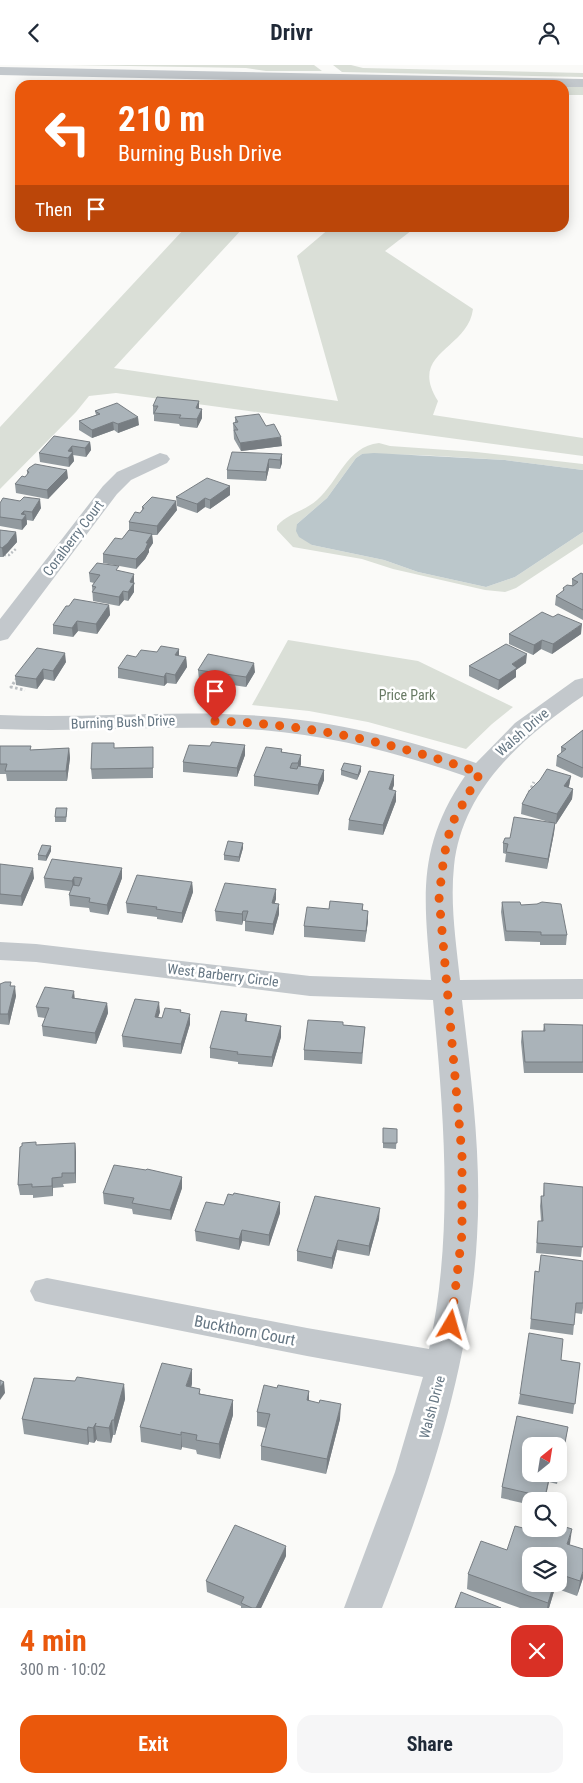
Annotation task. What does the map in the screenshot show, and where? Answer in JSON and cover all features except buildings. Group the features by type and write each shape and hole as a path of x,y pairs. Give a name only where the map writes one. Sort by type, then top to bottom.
{"street":[{"path":"0,71 437,80"},
{"path":"569,83 583,83"},
{"name":"Coralberry Court","path":"0,634 110,490 124,476 160,459"},
{"name":"Walsh Drive","path":"364,1608 390,1543 416,1469 437,1395 448,1344 460,1254 462,1155 439,897 444,856 451,825 490,759 516,733 583,685"},
{"name":"Burning Bush Drive","path":"0,722 64,724 196,720 263,723 336,732 408,749 480,773"},
{"name":"West Barberry Circle","path":"0,951 36,953 310,986 583,989"},
{"name":"Buckthorn Court","path":"47,1291 443,1367"}],"path":[{"path":"4,555 9,555 17,548"},
{"path":"20,673 11,687 25,690"},
{"path":"530,798 527,794 534,782"}],"green space":[{"path":"70,65 314,65 322,71 266,71 246,68"},
{"path":"333,65 351,65 363,68 583,73 583,77 342,72"},
{"path":"569,85 583,85 583,95 569,95"},
{"path":"181,232 239,232 114,368 338,401 297,256 325,232 410,232 385,251 473,309 469,323 461,334 434,361 430,372 430,385 438,401 433,415 583,438 583,456 116,393 89,396 76,412 0,489 0,427"},
{"path":"379,443 390,446 476,452 583,464 583,470 505,460 362,454 356,458 327,498 297,524 312,545 384,560 418,572 486,587 515,577 583,532 583,544 516,588 505,592 485,590 393,569 362,559 293,547 277,530 277,526 286,518 317,500 358,451"},
{"name":"Price Park","path":"288,640 418,661 513,707 466,749 368,722 309,711 252,705"}],"shaded area":[{"path":"374,453 505,460 583,470 583,532 515,577 486,587 418,572 384,560 312,545 299,537 296,531 297,524 327,498 356,458 362,454"}],"route":[{"path":"215,721 263,723 336,732 408,749 480,773 451,825 444,856 439,897 462,1155 462,1234 451,1325"}]}
